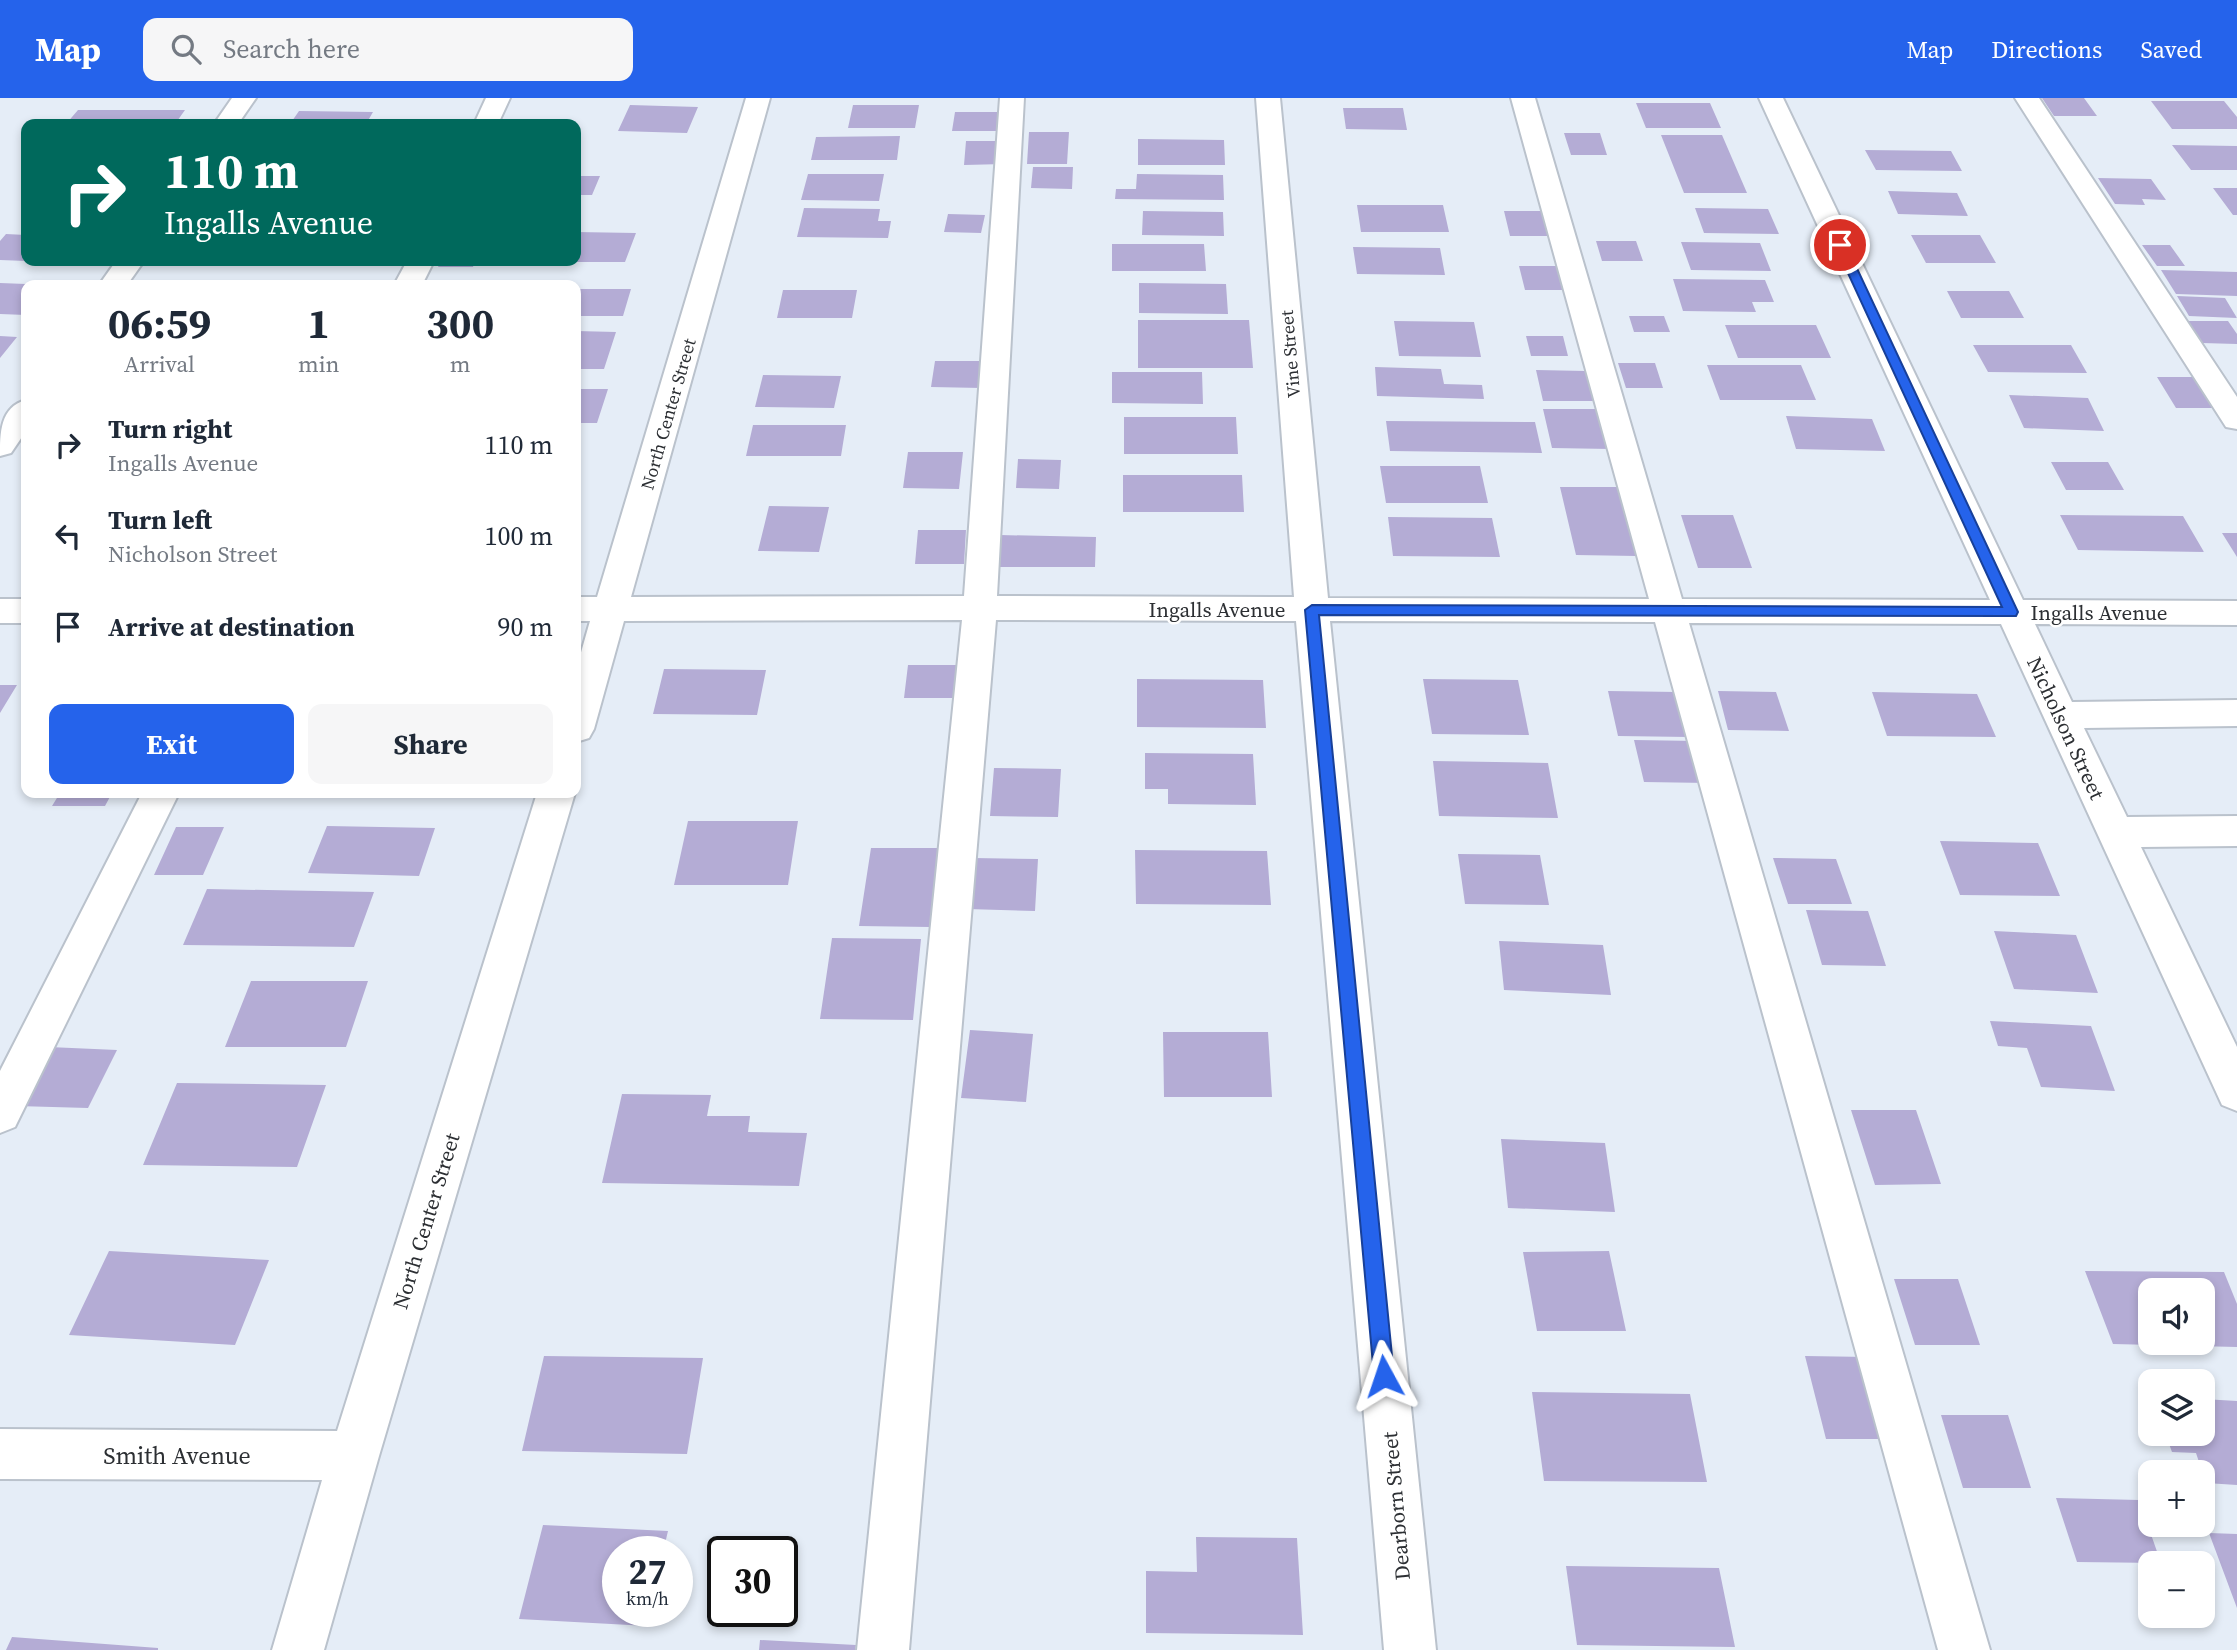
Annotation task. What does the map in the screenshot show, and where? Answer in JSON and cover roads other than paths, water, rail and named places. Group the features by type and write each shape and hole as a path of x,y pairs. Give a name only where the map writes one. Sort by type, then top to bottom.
{"street":[{"path":"229,119 244,98"},
{"path":"488,119 499,98"},
{"name":"North Center Street","path":"581,712 758,98"},
{"path":"883,1650 980,608 1012,98"},
{"name":"Vine Street","path":"1268,98 1312,610"},
{"path":"1522,98 1964,1650"},
{"name":"Nicholson Street","path":"1772,98 2237,1092"},
{"path":"2027,98 2237,420"},
{"path":"0,446 21,416"},
{"name":"Ingalls Avenue","path":"581,609 2237,613"},
{"name":"Dearborn Street","path":"1312,610 1410,1650"},
{"path":"0,611 21,611"},
{"path":"2060,715 2237,713"},
{"path":"0,1114 158,798"},
{"name":"North Center Street","path":"298,1650 354,1456 554,798"},
{"path":"2115,832 2237,831"},
{"name":"Smith Avenue","path":"0,1454 354,1456"}]}
